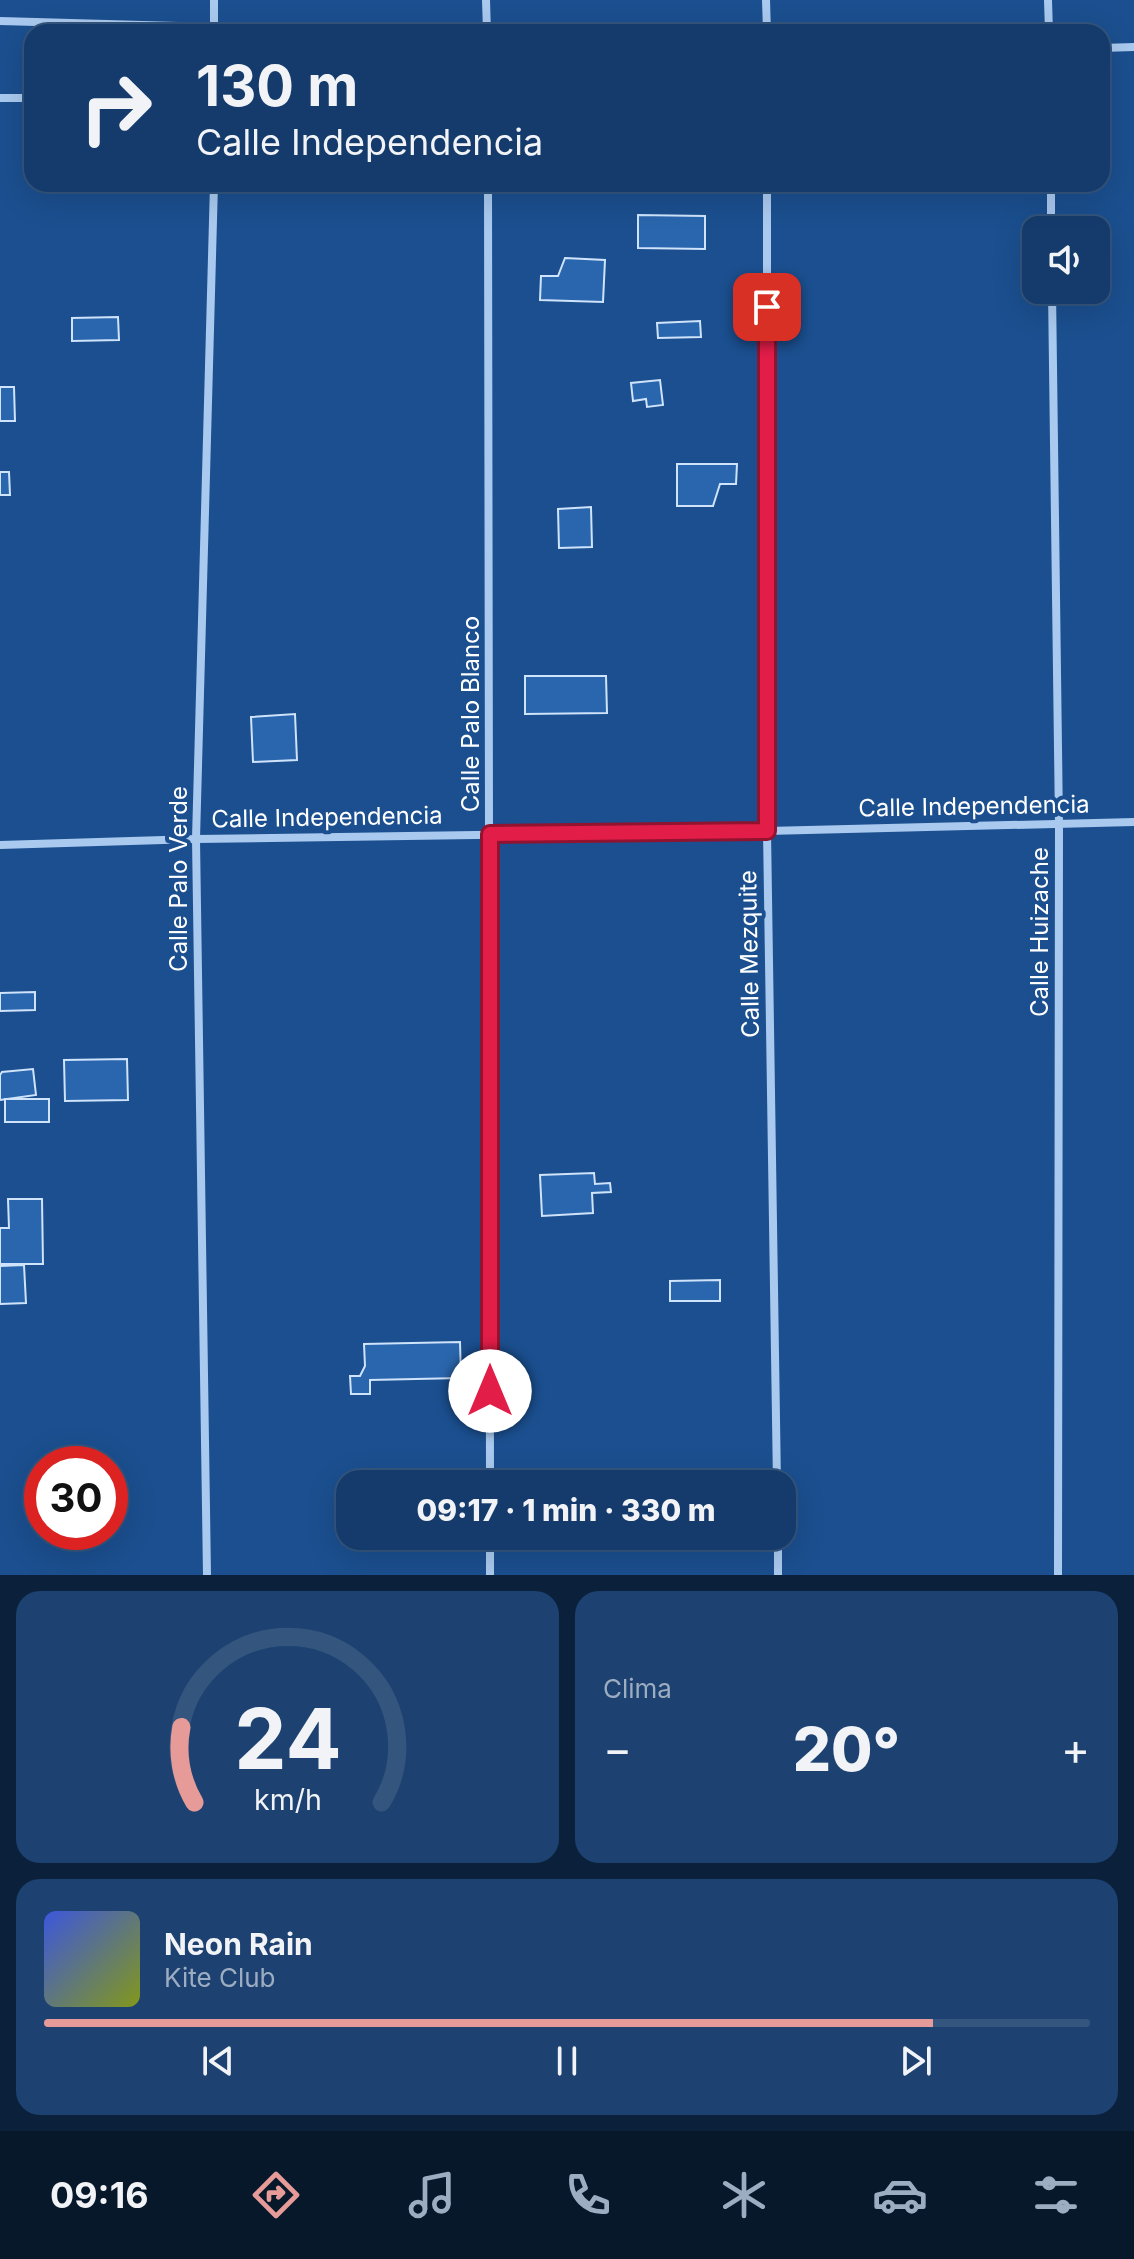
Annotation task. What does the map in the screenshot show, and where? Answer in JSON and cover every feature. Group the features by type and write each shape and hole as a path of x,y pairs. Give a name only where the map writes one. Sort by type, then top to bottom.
{"street":[{"path":"214,0 214,24"},
{"path":"486,0 487,24"},
{"path":"766,0 767,24"},
{"path":"1048,0 1049,24"},
{"path":"0,21 80,24"},
{"path":"1110,48 1134,47"},
{"path":"0,98 24,98"},
{"name":"Calle Palo Verde","path":"207,1575 196,839 214,192"},
{"name":"Calle Palo Blanco","path":"488,192 490,1470"},
{"name":"Calle Mezquite","path":"767,192 767,831 777,1470"},
{"path":"1051,192 1051,216"},
{"name":"Calle Huizache","path":"1052,304 1059,824 1058,1575"},
{"name":"Calle Independencia","path":"0,845 1134,822"},
{"path":"490,1550 490,1575"},
{"path":"778,1550 778,1575"}],"building":[{"path":"638,215 705,216 705,249 638,248"},
{"path":"565,258 605,260 603,302 540,300 541,276 558,276"},
{"path":"118,317 119,340 72,341 72,318"},
{"path":"700,321 701,337 658,338 657,323"},
{"path":"660,380 663,405 647,407 646,399 633,401 631,383"},
{"path":"0,387 14,387 15,421 0,421"},
{"path":"677,464 737,464 736,484 720,484 713,506 677,506"},
{"path":"0,472 9,472 10,495 0,495"},
{"path":"591,507 592,547 559,548 558,509"},
{"path":"525,676 606,676 607,713 525,714"},
{"path":"295,714 297,760 253,762 251,717"},
{"path":"35,992 35,1010 0,1011 0,993"},
{"path":"127,1059 128,1100 65,1101 64,1060"},
{"path":"33,1069 36,1095 0,1100 2,1072"},
{"path":"5,1099 49,1099 49,1122 5,1122"},
{"path":"594,1173 595,1184 610,1183 611,1192 592,1193 593,1213 542,1216 540,1175"},
{"path":"8,1199 42,1199 43,1264 0,1264 0,1228 9,1228"},
{"path":"24,1265 26,1303 0,1304 0,1266"},
{"path":"720,1280 720,1301 670,1301 670,1281"},
{"path":"460,1342 461,1378 370,1380 370,1394 351,1394 350,1376 360,1376 365,1366 364,1344"}],"route":[{"path":"490,1391 490,834 767,831 767,307"}]}
